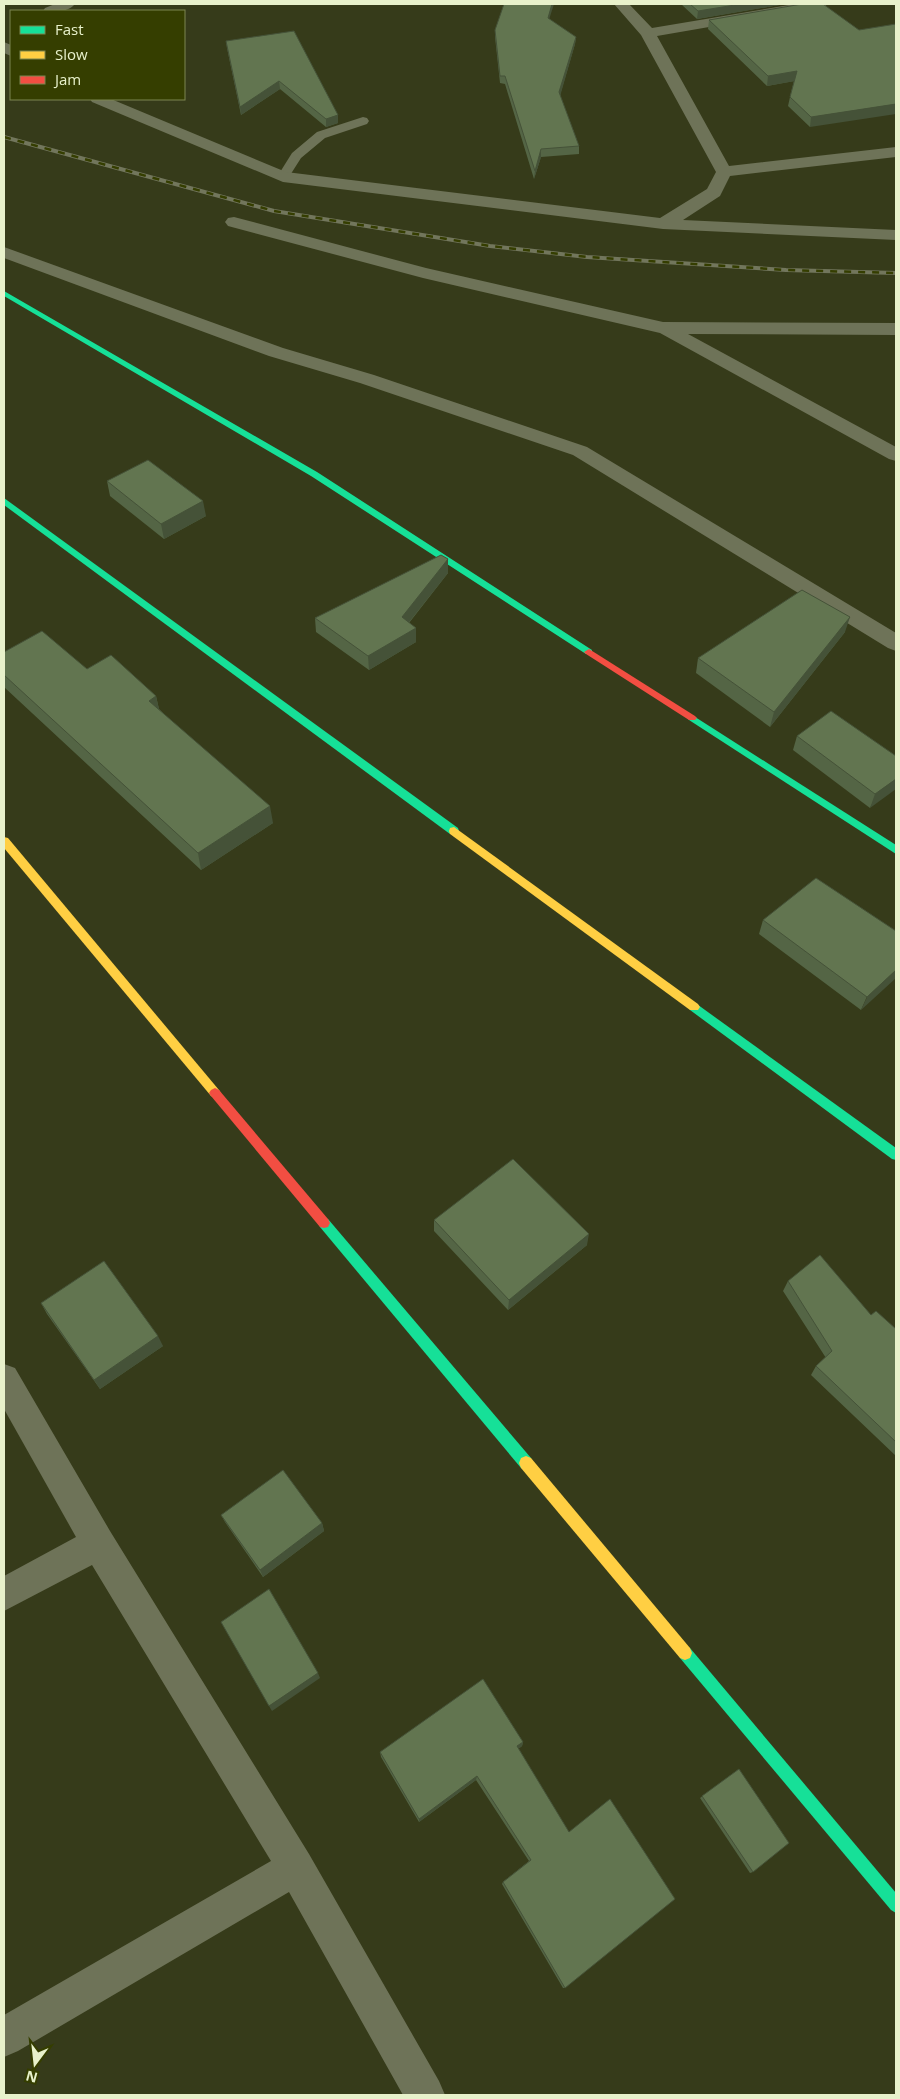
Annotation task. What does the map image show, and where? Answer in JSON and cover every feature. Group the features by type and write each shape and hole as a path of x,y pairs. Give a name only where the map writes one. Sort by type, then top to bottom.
{"street":[{"path":"53,10 68,4"},
{"path":"621,4 648,33 724,172"},
{"path":"648,33 820,4"},
{"path":"100,100 283,178 663,224 896,235"},
{"path":"724,172 896,152"},
{"path":"663,224 714,192 724,172"},
{"path":"234,222 423,273 664,328 896,329"},
{"path":"4,252 276,352 367,379 580,452 896,643"},
{"path":"4,293 314,474 896,850"},
{"path":"664,328 896,455"},
{"path":"4,500 896,1155"},
{"path":"4,841 896,1904"},
{"path":"4,1379 98,1543 296,1867 425,2095"},
{"path":"4,1594 98,1543"},
{"path":"4,2037 296,1867"}],"lane":[{"path":"283,178 296,156 321,135 363,121"}],"building":[{"path":"504,4 552,4 548,18 576,37 559,92 579,146 541,149 535,171 505,76 500,76 495,30"},
{"path":"690,4 741,4 698,11"},
{"path":"802,4 823,4 859,30 896,24 896,104 811,117 790,97 797,71 768,76 709,20"},
{"path":"294,31 338,115 326,119 279,81 240,107 226,41"},
{"path":"148,460 203,501 161,524 107,481"},
{"path":"441,555 448,559 402,617 416,628 368,656 315,618"},
{"path":"802,590 850,617 774,712 698,658"},
{"path":"42,631 87,669 111,655 156,696 149,701 270,806 198,853 4,675 4,652"},
{"path":"831,711 896,756 896,779 875,794 797,736"},
{"path":"816,878 896,931 896,970 867,997 763,920"},
{"path":"513,1159 589,1234 509,1300 434,1220"},
{"path":"820,1255 871,1315 876,1311 896,1329 896,1442 816,1366 832,1351 788,1281"},
{"path":"104,1261 158,1336 94,1380 41,1303"},
{"path":"283,1470 322,1523 260,1570 221,1515"},
{"path":"269,1589 318,1673 269,1706 221,1622"},
{"path":"483,1679 523,1742 517,1746 569,1832 610,1799 675,1899 565,1988 503,1882 531,1860 477,1776 419,1819 380,1752"},
{"path":"739,1769 789,1843 753,1872 702,1796"}],"railway":[{"path":"4,137 274,211 490,246 587,257 786,270 896,273"}],"traffic: fast":[{"path":"4,293 314,474 589,652"},
{"path":"4,501 454,831"},
{"path":"692,718 896,850"},
{"path":"694,1007 896,1155"},
{"path":"324,1223 526,1463"},
{"path":"685,1653 896,1905"}],"traffic: slow":[{"path":"454,831 694,1007"},
{"path":"4,841 215,1093"},
{"path":"526,1463 685,1653"}],"traffic: jam":[{"path":"589,652 692,718"},
{"path":"215,1093 324,1223"}]}
